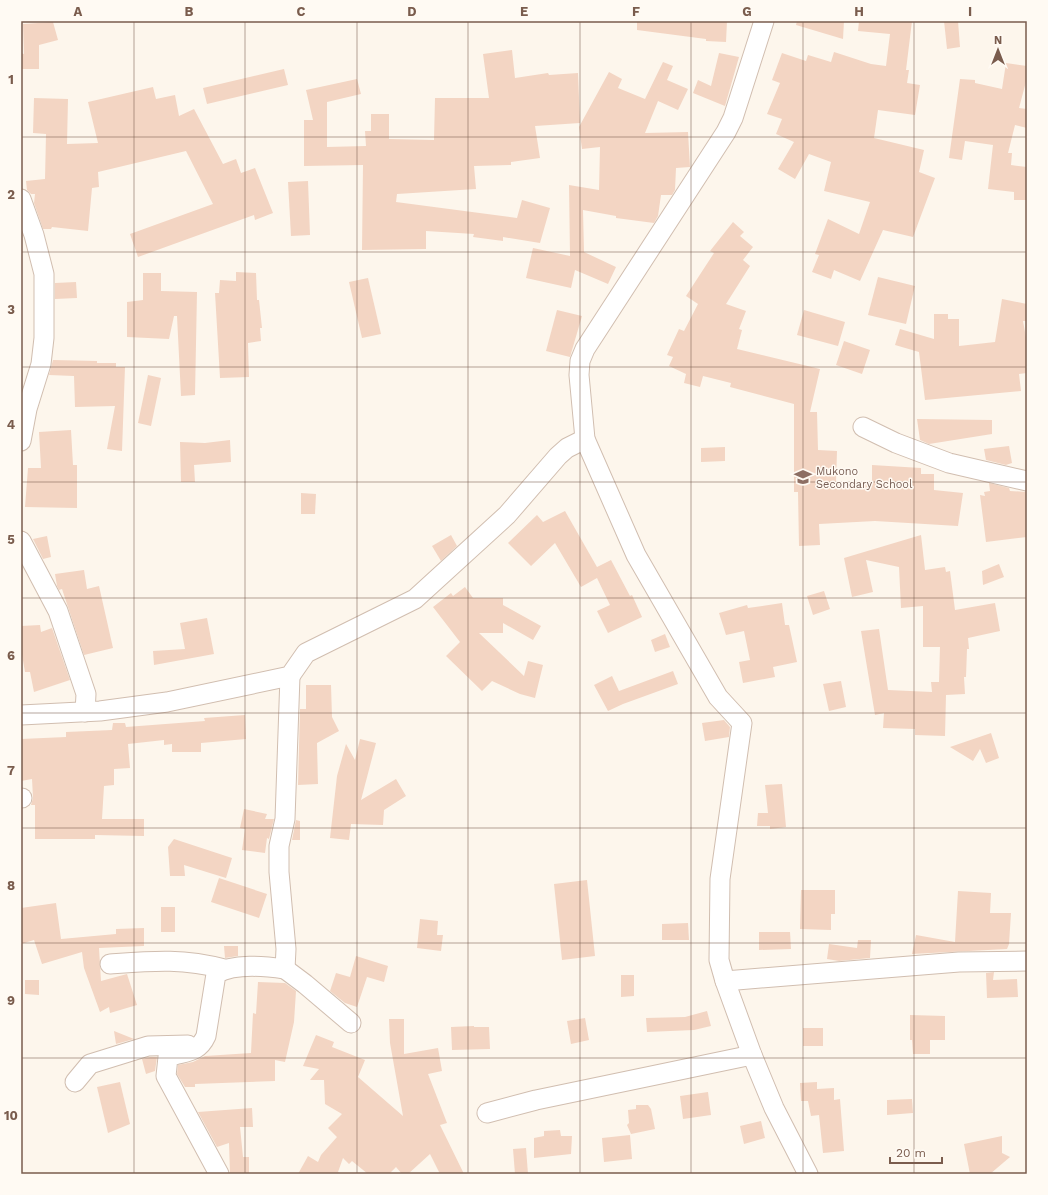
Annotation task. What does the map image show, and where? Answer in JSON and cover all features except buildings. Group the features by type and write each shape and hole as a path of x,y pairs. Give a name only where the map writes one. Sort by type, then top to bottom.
{"street":[{"path":"764,21 733,118 726,132 582,355 579,375 585,439 636,555 718,697 742,723 720,879 719,960 724,981 774,1108 808,1174"},
{"path":"21,199 34,235 44,274 44,338 41,364 27,409 21,441"},
{"path":"863,427 896,443 949,462 1027,481"},
{"path":"285,969 286,949 279,872 280,846 285,819 290,676 306,652 415,599 507,515 558,456 567,448 585,439"},
{"path":"21,541 58,612 86,694 85,712"},
{"path":"21,715 85,712 167,702 290,676"},
{"path":"110,964 157,960 182,960 224,969 247,967 285,969 351,1023"},
{"path":"724,981 959,962 1027,961"},
{"path":"219,1174 166,1076 168,1057 195,1050 202,1045 206,1036 216,974 224,969"},
{"path":"75,1082 90,1064 148,1046 202,1045"},
{"path":"486,1113 536,1100 752,1055"}],"place":[{"name":"Mukono Secondary School","path":"803,477"}]}
